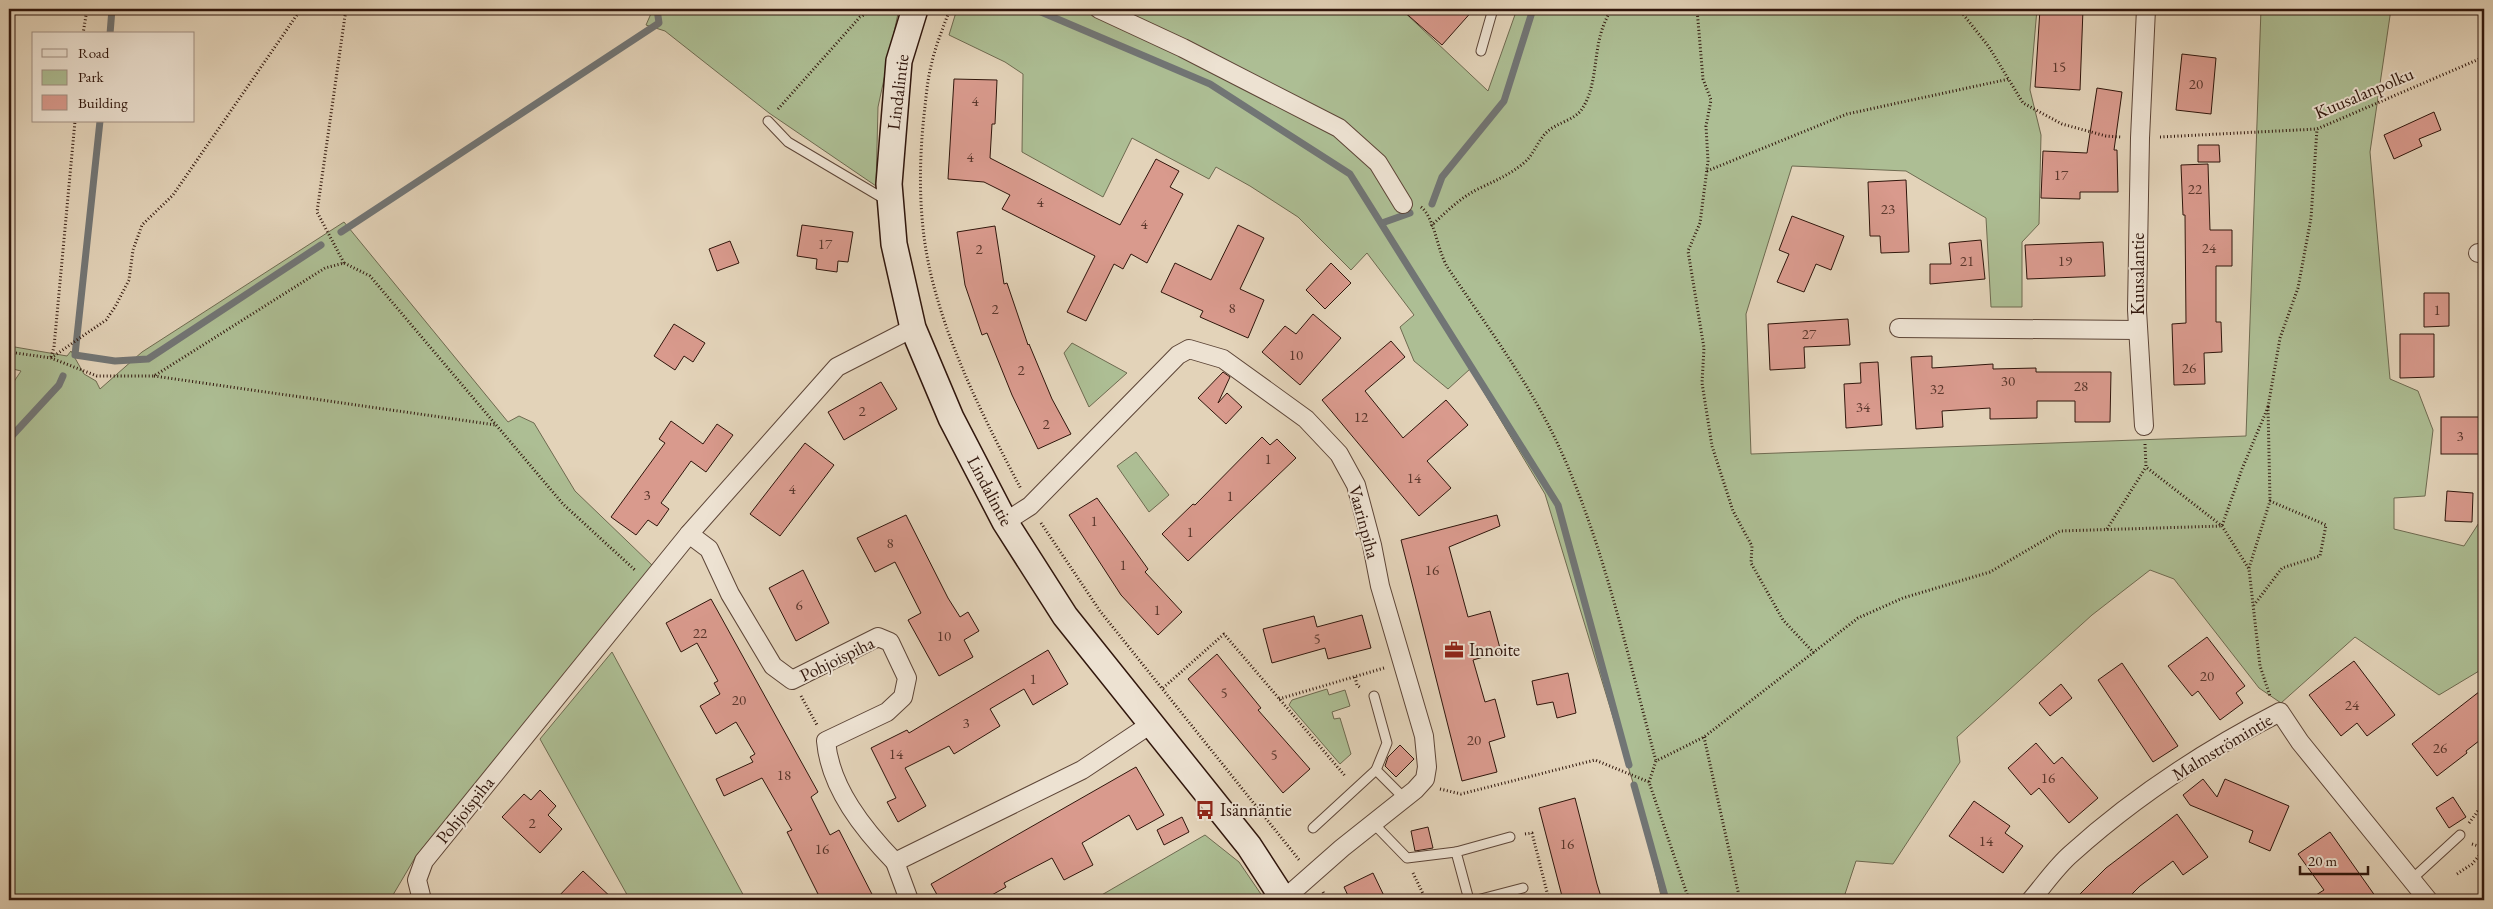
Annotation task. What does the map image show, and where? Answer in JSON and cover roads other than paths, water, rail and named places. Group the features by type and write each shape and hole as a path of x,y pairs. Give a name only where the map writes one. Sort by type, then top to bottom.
{"street":[{"name":"Lindalintie","path":"915,9 900,61 889,184 894,244 913,328 951,418 1005,522 1065,616 1249,846 1283,900"},
{"path":"1099,9 1183,48 1339,128 1378,163 1403,204"},
{"name":"Kuusalantie","path":"1899,328 2138,330 2135,138 2146,9"},
{"name":"Pohjoispiha","path":"422,900 417,880 424,861 690,534 837,367 913,328"},
{"path":"2138,330 2144,426"},
{"name":"Vaarinpiha","path":"1005,522 1030,506 1178,355 1189,349 1223,359 1306,419 1339,454 1356,485 1372,545 1380,586 1424,736 1427,767 1425,779 1404,798"},
{"name":"Pohjoispiha","path":"690,534 709,549 730,594 773,666 792,680 878,637 890,642 907,678 903,697 887,712 826,741 827,759 841,790 868,833 895,862"},
{"name":"Malmströmintie","path":"2031,900 2069,855 2154,788 2252,726 2280,712 2300,742 2428,900"},
{"path":"909,900 895,862 1082,770 1151,724"},
{"path":"1283,900 1404,798"}],"lane":[{"path":"1481,51 1493,9"},
{"path":"768,121 788,142 891,203"},
{"path":"1313,828 1376,770 1387,743 1374,696"},
{"path":"1376,770 1404,798"},
{"path":"1373,823 1407,858 1456,852 1510,837"},
{"path":"2412,879 2460,835"},
{"path":"1456,852 1469,900"},
{"path":"1477,900 1523,888"}],"waterway":[{"path":"110,32 112,9"},
{"path":"341,232 659,23 657,9"},
{"path":"1034,9 1210,84 1350,174 1558,505 1629,765"},
{"path":"1432,204 1442,177 1504,101 1533,9"},
{"path":"100,122 75,355 115,361 148,359 321,245"},
{"path":"1382,223 1410,213"},
{"path":"9,439 59,385 63,376"},
{"path":"1634,785 1666,900"}],"place":[{"name":"Innoite","path":"1454,650"},
{"name":"Isännäntie","path":"1205,810"}]}
